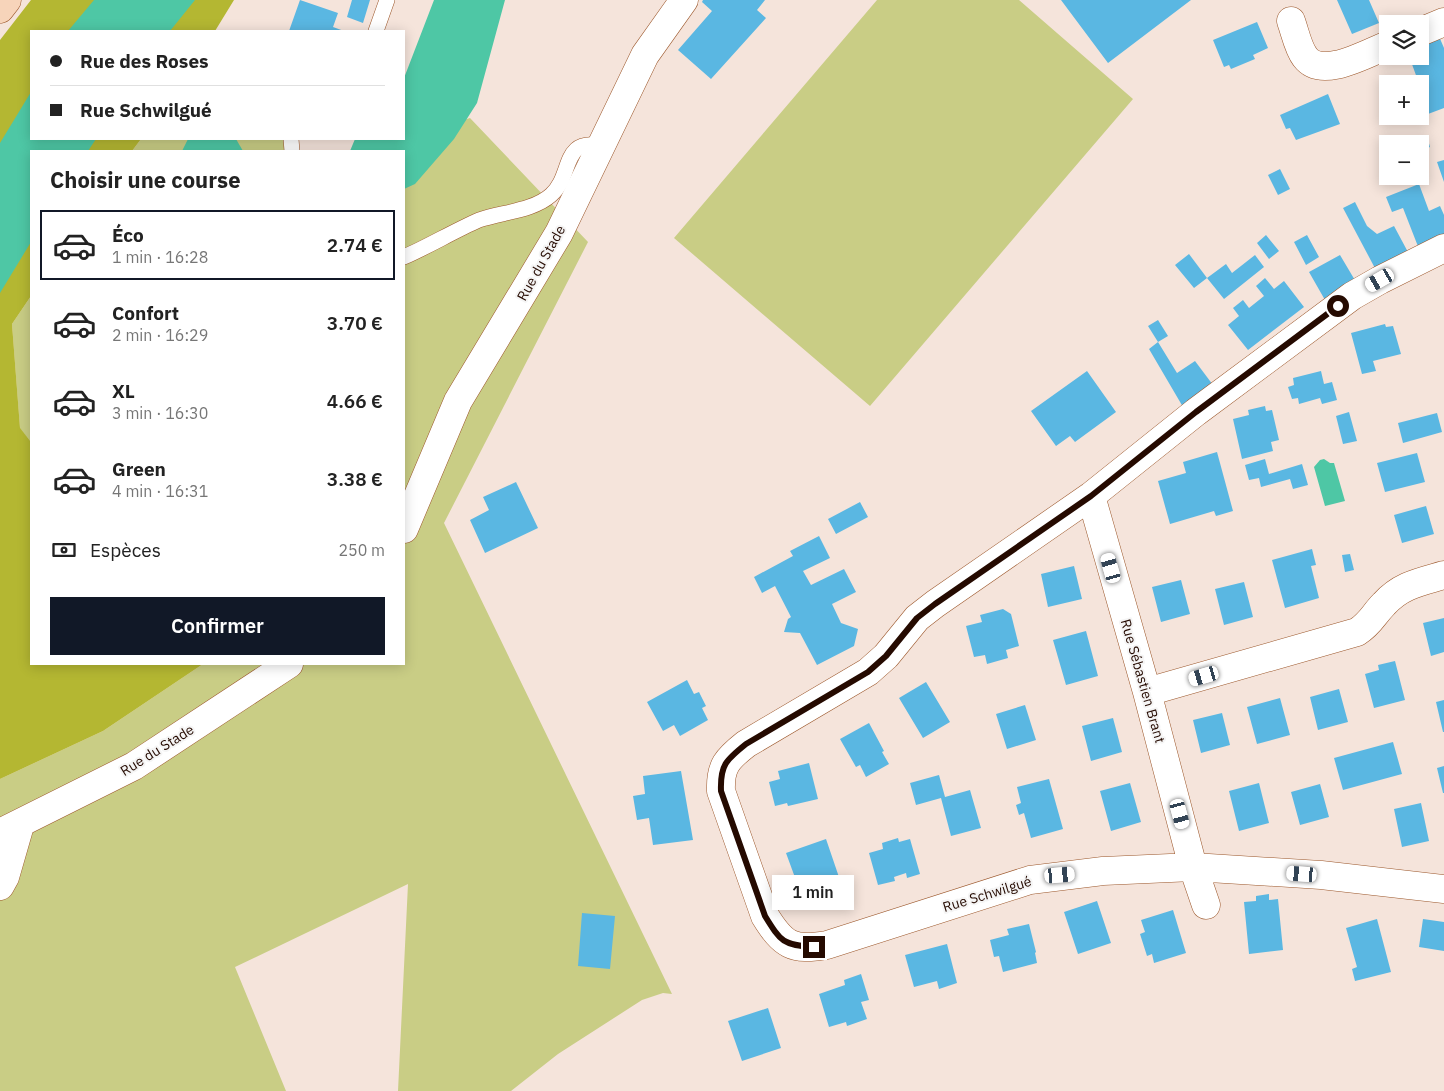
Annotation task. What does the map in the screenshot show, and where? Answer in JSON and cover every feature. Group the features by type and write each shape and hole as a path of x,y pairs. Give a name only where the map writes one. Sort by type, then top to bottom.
{"street":[{"path":"0,9 7,0"},
{"name":"Rue du Stade","path":"405,527 458,401 559,233 645,55 684,0"},
{"path":"1291,21 1304,56 1312,64 1322,66 1337,65 1379,49"},
{"path":"1429,28 1444,22"},
{"path":"1091,496 1196,412 1352,296 1444,248"},
{"name":"Rue Sébastien Brant","path":"1091,496 1147,692 1193,866 1206,905"},
{"name":"Rue Schwilgué","path":"1091,496 917,618 886,656 868,672 746,744 728,759 720,775 721,791 765,916 776,933 785,943 814,947 827,945 1030,880 1103,871 1193,866 1321,875 1444,889"},
{"path":"1147,692 1357,632 1369,624 1384,604 1404,586 1444,575"},
{"name":"Rue du Stade","path":"0,886 5,877 10,829 134,766 287,665"}],"lane":[{"path":"376,30 387,0"},
{"path":"405,257 480,220 528,206 551,196 558,187 576,148 584,144 601,146"}],"shaded area":[{"path":"31,0 234,0 216,30 30,30 30,140 140,140 133,150 30,150 30,297 12,324 20,428 30,441 30,665 202,665 103,731 0,779 0,40"},
{"path":"94,0 195,0 171,30 69,30"},
{"path":"434,0 505,0 477,103 454,139 415,184 405,189 405,150 350,150 355,140 405,140 405,75"},
{"path":"877,0 1019,0 1133,99 870,406 674,238"},
{"path":"30,94 30,140 95,140 89,150 30,150 30,244 0,293 0,143"},
{"path":"470,118 588,242 444,523 672,994 663,993 642,1000 558,1054 511,1091 398,1091 408,884 235,967 286,1091 0,1091 0,779 103,731 202,665 405,665 405,150 371,150"},
{"path":"140,140 285,140 292,150 133,150"},
{"path":"188,140 237,140 242,150 182,150"},
{"path":"30,297 30,441 20,429 12,324"},
{"path":"1324,459 1334,463 1345,501 1325,506 1314,467 1320,460"}],"building":[{"path":"300,0 338,13 333,27 341,30 289,30"},
{"path":"352,0 370,0 363,23 347,17"},
{"path":"703,0 765,0 757,10 766,18 711,79 678,50 712,11 702,2"},
{"path":"1061,0 1191,0 1108,63"},
{"path":"1337,0 1369,0 1379,23 1352,34"},
{"path":"1257,22 1268,48 1253,55 1255,59 1231,69 1229,65 1224,67 1213,40"},
{"path":"1438,34 1444,48 1444,108 1429,114 1429,75 1416,75 1412,65 1429,65 1429,38"},
{"path":"1328,94 1340,124 1296,140 1290,128 1286,129 1280,115"},
{"path":"1444,160 1444,182 1437,162"},
{"path":"1280,169 1290,189 1278,195 1268,175"},
{"path":"1419,185 1429,211 1440,206 1444,215 1444,238 1419,249 1403,208 1392,212 1386,197"},
{"path":"1355,202 1367,226 1377,234 1394,226 1409,254 1377,272 1343,208"},
{"path":"1266,235 1279,251 1269,259 1257,243"},
{"path":"1307,235 1319,257 1306,265 1294,242"},
{"path":"1189,254 1207,278 1194,288 1175,265"},
{"path":"1255,255 1264,267 1224,299 1207,278 1226,264 1232,273"},
{"path":"1340,255 1356,282 1325,300 1309,272"},
{"path":"1265,278 1274,289 1284,281 1304,307 1248,350 1228,325 1239,316 1233,308 1243,300 1249,308 1264,296 1256,286"},
{"path":"1158,320 1168,336 1158,342 1148,326"},
{"path":"1385,324 1386,327 1393,326 1401,354 1373,361 1376,371 1362,374 1351,333"},
{"path":"1158,342 1177,373 1195,361 1213,385 1183,407 1149,349"},
{"path":"1087,371 1116,412 1075,442 1070,436 1056,446 1031,411"},
{"path":"1321,371 1324,384 1332,382 1337,400 1322,404 1320,398 1299,404 1298,398 1292,399 1288,387 1294,385 1293,378"},
{"path":"1265,406 1266,411 1272,410 1279,440 1271,442 1273,451 1242,459 1233,419 1249,415 1248,410"},
{"path":"1349,412 1357,441 1343,444 1336,416"},
{"path":"1437,413 1442,432 1403,443 1398,423"},
{"path":"1217,452 1233,511 1216,516 1214,511 1170,524 1158,481 1186,473 1183,462"},
{"path":"1417,453 1425,482 1385,492 1377,463"},
{"path":"1265,459 1269,474 1302,464 1308,485 1293,489 1290,479 1261,487 1259,478 1249,480 1245,465"},
{"path":"516,482 538,528 485,553 470,520 489,510 483,497"},
{"path":"860,502 868,517 836,534 828,519"},
{"path":"1426,506 1434,534 1402,543 1394,515"},
{"path":"819,536 830,558 803,571 811,585 844,569 856,592 832,604 841,623 858,629 854,646 817,665 800,633 784,632 788,619 791,617 775,586 762,593 754,577 793,556 790,551"},
{"path":"1312,549 1316,565 1311,566 1319,598 1285,608 1272,560"},
{"path":"1350,554 1354,570 1345,572 1342,555"},
{"path":"1074,566 1082,599 1048,607 1041,574"},
{"path":"1181,580 1190,614 1161,622 1152,587"},
{"path":"1244,582 1253,617 1224,625 1215,589"},
{"path":"1003,609 1011,614 1019,646 1006,650 1008,658 987,664 985,655 974,657 966,626 982,622 980,615"},
{"path":"1444,618 1444,652 1431,656 1423,623"},
{"path":"1086,631 1098,676 1066,685 1053,640"},
{"path":"1395,661 1405,700 1374,708 1365,674 1379,670 1378,665"},
{"path":"687,680 694,694 699,692 706,706 702,708 708,720 680,736 674,725 663,731 647,702"},
{"path":"926,682 950,722 923,738 899,698"},
{"path":"1339,689 1348,722 1318,730 1310,697"},
{"path":"1280,698 1290,735 1257,744 1247,707"},
{"path":"1444,700 1444,732 1443,732 1436,702"},
{"path":"1025,705 1036,740 1007,749 996,714"},
{"path":"1222,713 1230,745 1201,753 1193,720"},
{"path":"1113,718 1122,752 1091,761 1082,726"},
{"path":"869,723 889,764 866,777 860,765 856,767 840,739"},
{"path":"1393,742 1402,774 1343,790 1334,758"},
{"path":"809,763 818,799 788,806 787,803 775,806 769,782 780,779 778,771"},
{"path":"1444,766 1444,793 1443,793 1437,768"},
{"path":"681,771 693,840 653,845 649,818 637,820 633,796 645,794 643,776"},
{"path":"939,775 945,797 970,790 981,828 951,836 941,798 916,805 910,783"},
{"path":"1049,779 1063,829 1031,838 1024,813 1019,815 1016,805 1021,803 1017,787"},
{"path":"1130,783 1141,822 1111,831 1100,791"},
{"path":"1259,783 1269,823 1239,831 1229,791"},
{"path":"1320,784 1329,817 1300,825 1291,792"},
{"path":"1421,803 1429,841 1402,847 1394,809"},
{"path":"898,838 899,842 910,839 920,874 907,878 906,873 894,877 895,881 878,885 869,853 883,849 882,843"},
{"path":"826,839 841,883 823,890 818,876 797,883 786,853"},
{"path":"1269,894 1269,900 1278,899 1283,950 1249,954 1244,902 1256,901 1256,896"},
{"path":"1097,901 1111,943 1078,954 1064,912"},
{"path":"1173,910 1186,953 1154,963 1152,954 1147,956 1140,934 1145,932 1141,920"},
{"path":"582,913 615,916 610,969 578,966"},
{"path":"1377,919 1391,972 1355,981 1352,969 1357,967 1346,928"},
{"path":"1423,919 1444,922 1444,951 1419,947"},
{"path":"1029,924 1037,963 1003,972 999,956 994,957 990,940 1009,935 1007,929"},
{"path":"947,944 957,983 939,989 937,981 914,987 905,955"},
{"path":"861,974 869,1000 861,1002 867,1019 847,1026 846,1022 829,1027 819,994 845,985 844,980"},
{"path":"768,1008 781,1048 742,1061 728,1021"}],"route":[{"path":"814,947 785,943 765,916 721,791 720,775 728,759 746,744 868,672 886,656 917,618 1091,496 1196,412 1338,306"}]}
